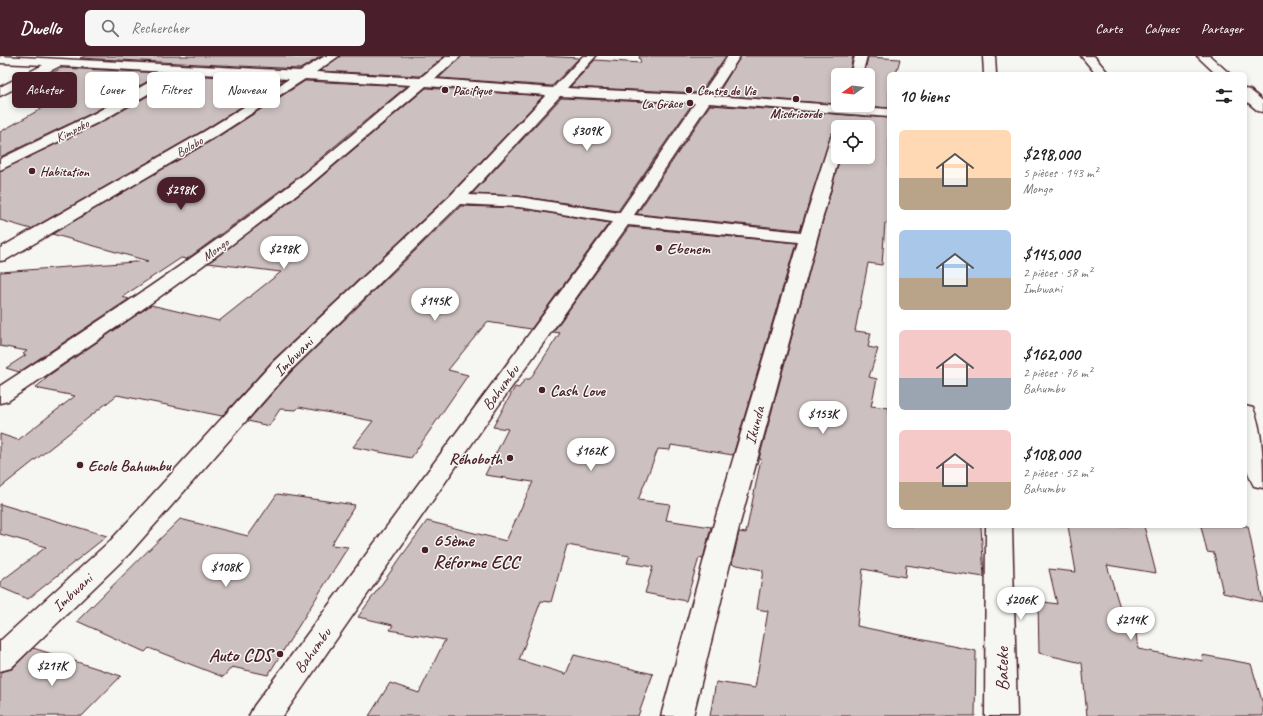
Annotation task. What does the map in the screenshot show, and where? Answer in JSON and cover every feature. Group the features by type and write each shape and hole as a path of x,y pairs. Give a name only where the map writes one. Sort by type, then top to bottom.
{"street":[{"path":"0,92 71,56"},
{"name":"Kimpoko","path":"0,165 100,116 204,56"},
{"name":"Bolobo","path":"0,256 210,134 299,76 333,56"},
{"name":"Mongo","path":"0,396 126,312 300,185 455,56"},
{"name":"Imbwani","path":"0,660 120,547 282,366 456,199 558,92 590,56"},
{"name":"Bahumbu","path":"265,716 488,404 623,219 734,56"},
{"path":"858,68 861,56"},
{"path":"989,56 990,72"},
{"path":"1087,56 1101,72"},
{"path":"1203,56 1222,72"},
{"path":"0,59 179,70 423,82 558,92 706,99 844,118 887,113"},
{"name":"Ikunda","path":"677,716 773,356 828,166 844,118"},
{"path":"456,199 519,202 623,219 808,238"},
{"path":"1247,420 1263,480"},
{"name":"Bateke","path":"999,528 1001,716"}],"building":[{"path":"85,56 322,56 300,69 80,58"},
{"path":"340,56 445,56 420,76 320,71"},
{"path":"462,56 543,56 579,58 552,86 439,78"},
{"path":"639,56 726,56 700,93 570,87 595,60 641,63"},
{"path":"741,56 853,56 850,68 831,68 831,103 717,95"},
{"path":"868,57 900,59 897,72 887,72 887,108 875,107 875,68 866,68"},
{"path":"62,68 147,72 147,82 139,86 139,72 85,72 85,108 101,108 0,157 0,132 42,108 77,108 77,72 54,72"},
{"path":"205,76 213,76 213,108 239,108 204,130 31,229 0,220 0,171 106,120 127,108 139,108 139,101 147,96 147,108 205,108"},
{"path":"305,81 407,86 293,181 187,259 181,258 122,297 129,299 19,372 6,368 26,355 23,354 27,351 0,346 0,272 148,261 52,234 216,138 263,108 280,108 280,97"},
{"path":"426,88 543,96 449,195 273,360 222,416 117,395 0,488 0,434 18,440 75,396 35,388 47,378 45,378 151,305 219,321 281,272 208,263 307,189"},
{"path":"561,98 692,104 618,211 519,196 472,194"},
{"path":"710,105 887,118 887,224 885,223 882,265 868,263 855,331 871,333 868,347 878,349 869,377 877,379 871,406 887,408 887,528 981,528 984,577 906,565 905,577 863,569 857,626 976,651 975,716 710,716 716,682 755,688 768,611 757,609 763,570 732,564 739,532 746,533 761,459 759,459 838,164 875,164 875,120 831,120 831,136 800,230 637,214"},
{"path":"461,206 519,208 609,223 531,329 487,322 448,370 468,375 411,458 353,447 373,421 299,407 296,410 280,409 269,426 248,421 291,372"},
{"path":"629,227 796,243 733,455 671,445 670,450 658,449 638,500 670,504 666,520 711,527 703,559 699,558 686,601 645,593 653,567 627,563 630,556 567,545 551,602 541,601 519,660 566,674 574,655 653,674 638,716 369,716 390,683 419,693 445,640 390,630 393,625 358,617 427,521 506,541 533,482 485,475 508,429 493,427 515,387 519,388 525,379 530,379 560,333 553,332"},
{"path":"277,494 355,505 331,545 348,547 268,675 232,667 223,677 149,648 145,652 77,621 180,519 248,536"},
{"path":"0,504 107,536 28,599 0,587 0,582 46,547 0,534"},
{"path":"1248,526 1263,602 1223,593 1214,553 1207,552 1201,528 1247,528"},
{"path":"1068,528 1145,528 1156,573 1107,565 1125,624 1135,626 1138,649 1203,661 1202,655 1251,664 1263,704 1263,716 1087,716 1082,663 1039,653 1038,601 1057,604 1049,569 1076,572"},
{"path":"33,648 121,676 82,716 0,716 0,672 12,669"}],"place":[{"name":"Pacifique","path":"445,90"},
{"name":"Centre de Vie","path":"689,90"},
{"name":"Miséricorde","path":"796,99"},
{"name":"La Grâce","path":"690,103"},
{"name":"Habitation","path":"32,171"},
{"name":"Ebenem","path":"659,248"},
{"name":"Cash Love","path":"542,390"},
{"name":"Réhoboth","path":"510,458"},
{"name":"Ecole Bahumbu","path":"80,465"},
{"name":"65ème Réforme ECC","path":"425,550"},
{"name":"Auto CDS","path":"280,654"}]}
